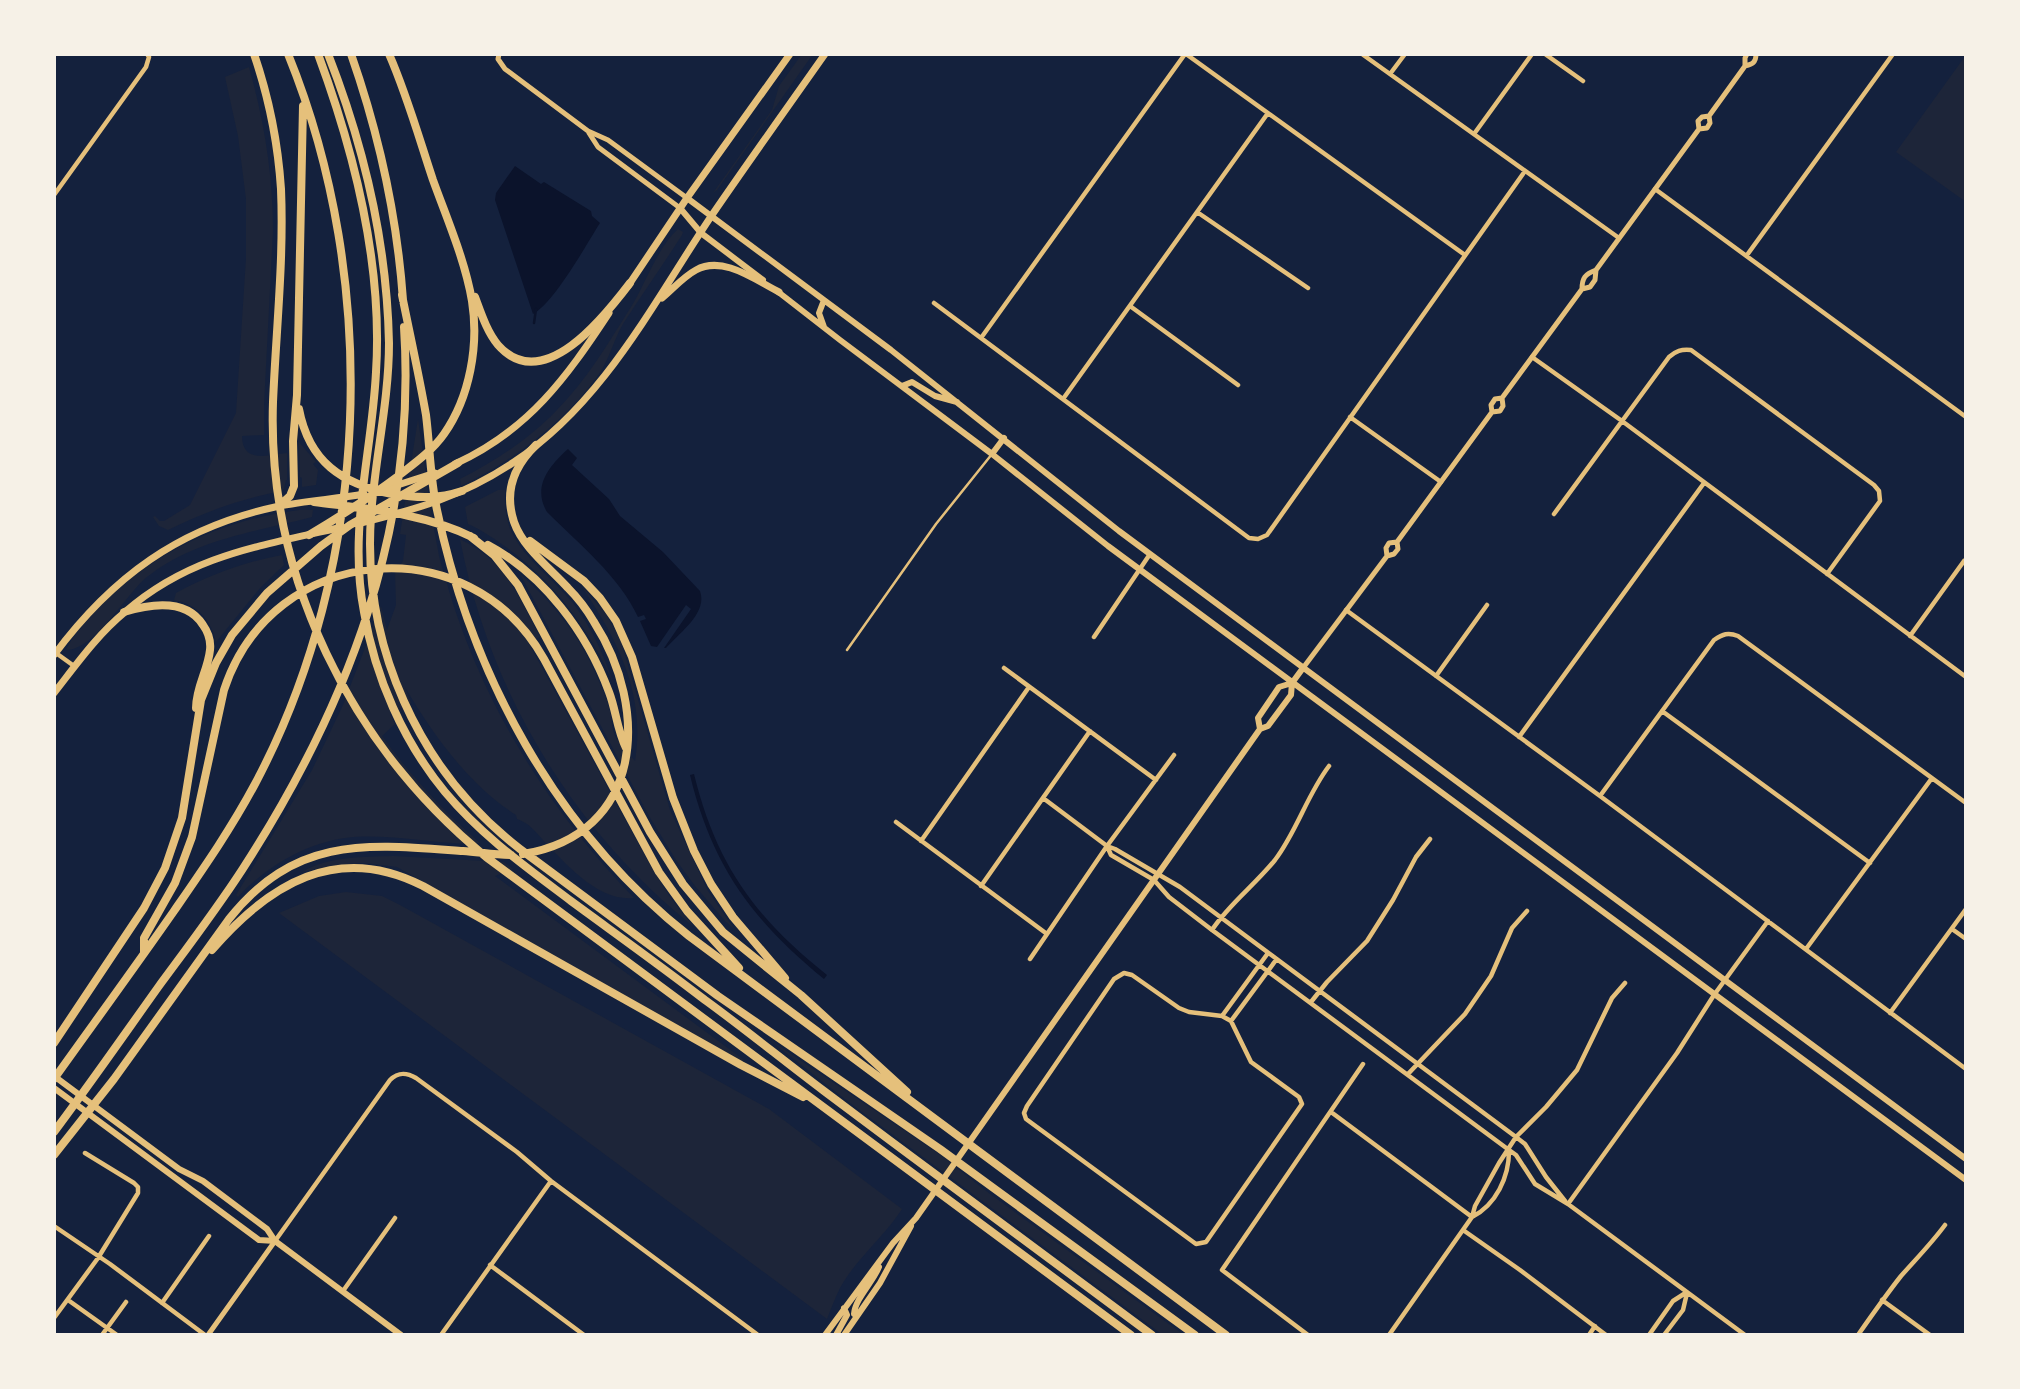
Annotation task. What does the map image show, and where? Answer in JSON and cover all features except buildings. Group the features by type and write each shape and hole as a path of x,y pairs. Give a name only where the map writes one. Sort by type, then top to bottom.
{"highway":[{"path":"254,54 273,124 281,188 274,431 281,506 288,544 303,597 320,641 337,676 377,743 413,787 454,830 506,872 1131,1335"},
{"path":"54,1077 145,953 224,838 276,741 315,637 344,499 350,432 351,377 348,321 336,226 319,148 288,54"},
{"path":"318,54 356,180 368,240 374,295 376,372 359,509 360,586 366,623 381,678 402,725 421,758 436,781 465,814 502,849 1152,1335"},
{"path":"328,54 354,130 368,182 386,293 387,376 371,507 372,584 377,618 393,676 429,749 450,780 513,844 774,1036 940,1149 1195,1335"},
{"path":"54,1132 243,867 300,772 340,687 378,583 396,501 405,397 405,333 400,261 389,191 370,111 351,54"},
{"path":"389,54 465,275 487,327 498,345 514,357 535,361 552,358 601,319 629,283"},
{"path":"279,506 291,494 294,486 303,96"},
{"path":"309,535 379,491 425,455 449,426 467,384 472,353 473,310 465,275"},
{"path":"402,295 426,418 431,475 440,523 466,616 503,705 543,774 566,807 601,850 674,924 1226,1335"},
{"path":"297,395 302,423 310,442 320,458 347,480 403,496 432,498 462,491"},
{"path":"54,1155 114,1079 224,925 245,900 269,879 304,860 335,850 374,845 496,855 538,852 573,838 585,830 611,800 625,766 627,751 625,702 617,671 605,641 580,601 535,552 514,520 510,492 517,469 536,445"},
{"path":"54,1043 133,925 161,877 182,818 204,693 223,649 257,604 302,562 350,525 458,463"},
{"path":"314,502 396,514 441,524 499,551 517,565 548,593 589,650 615,706 620,736 627,751"},
{"path":"522,535 584,581 616,621 632,657 673,799 698,859 716,893 740,927 801,995"},
{"path":"470,536 494,555 518,585 650,832 699,905 729,937 801,995 945,1126"},
{"path":"145,953 144,938 170,893 189,848 221,702 231,672 246,645 276,611 297,596 336,577 361,570 412,569 441,575 482,593 506,610 531,639 548,665 659,872 687,911 752,982"},
{"path":"124,612 144,607 176,606 191,612 204,625 210,649 197,696 195,739"},
{"path":"183,984 232,928 278,890 323,871 358,868 379,870 423,886 741,1065 824,1108"}],"main road":[{"path":"55,653 86,614 127,575 176,542 244,514 379,491 424,477 458,463 510,430 549,396 572,369 684,203 790,54"},
{"path":"54,693 98,638 124,612 158,586 211,560 243,549 420,508 462,491 507,467 536,445 573,414 596,389 711,216 825,54"},
{"path":"684,203 711,216 824,300 959,402 1150,554 1966,1158"},
{"path":"684,203 701,233 1139,569 1966,1180"},
{"path":"653,306 693,272 711,265 731,268 779,292"},
{"path":"824,300 819,313 826,330"},
{"path":"902,386 912,382 938,398 959,402"},
{"path":"992,454 1004,438"},
{"path":"844,1335 916,1218 1261,729 1268,726 1291,695 1292,683 1303,667"},
{"path":"1261,729 1258,718 1279,687 1292,683"},
{"path":"54,1077 179,1169 203,1181 267,1228 275,1241 401,1335"},
{"path":"54,1088 259,1240 275,1241"},
{"path":"825,1335 893,1243 916,1218"},
{"path":"857,1316 854,1314 855,1307 875,1278 882,1258"},
{"path":"836,1335 847,1315 844,1308"}],"street":[{"path":"55,193 146,67 149,57 147,54"},
{"path":"499,54 500,64 505,69 588,131 608,140 684,203"},
{"path":"981,338 1185,54 1465,255"},
{"path":"1362,54 1619,238"},
{"path":"1390,74 1405,54"},
{"path":"1474,134 1532,54"},
{"path":"1545,54 1583,82"},
{"path":"1303,667 1387,556 1398,550 1397,542 1492,412 1500,411 1502,398 1582,289 1590,287 1595,280 1596,270 1619,238 1699,129 1707,128 1710,123 1709,116 1745,66 1747,54"},
{"path":"1745,66 1753,64 1756,54"},
{"path":"1747,255 1893,54"},
{"path":"1063,399 1268,113"},
{"path":"588,131 598,147 684,203"},
{"path":"934,303 1249,538 1258,539 1267,535 1525,171"},
{"path":"1655,189 1966,417"},
{"path":"1197,212 1308,288"},
{"path":"1130,306 1238,385"},
{"path":"1554,513 1669,357 1683,349 1691,350 1879,491 1880,501 1827,574"},
{"path":"1532,357 1966,677"},
{"path":"1350,417 1441,482"},
{"path":"1519,737 1704,483"},
{"path":"1094,637 1150,554"},
{"path":"1910,635 1965,561"},
{"path":"1436,676 1487,605"},
{"path":"1346,610 1966,1069"},
{"path":"1600,796 1714,640 1729,633 1738,636 1966,803"},
{"path":"55,653 75,667"},
{"path":"1004,668 1156,780"},
{"path":"921,841 1029,687"},
{"path":"1662,710 1870,863"},
{"path":"981,886 1090,732"},
{"path":"1030,959 1107,846 1174,755"},
{"path":"1212,930 1275,860 1288,841 1317,782 1329,766"},
{"path":"1807,949 1932,778"},
{"path":"1043,798 1107,846 1156,878 1180,887 1525,1144 1546,1177 1568,1204"},
{"path":"896,822 1047,934"},
{"path":"1311,1002 1367,941 1416,857 1430,839"},
{"path":"1156,878 1169,897 1516,1155 1535,1184 1568,1204 1745,1335"},
{"path":"1890,1013 1966,909"},
{"path":"1408,1074 1465,1014 1491,976 1512,928 1527,911"},
{"path":"1568,1204 1768,921"},
{"path":"1951,929 1966,939"},
{"path":"1222,1016 1268,953"},
{"path":"1231,1021 1276,960"},
{"path":"1124,973 1132,975 1179,1008 1189,1012 1222,1016 1231,1021 1251,1062 1299,1097 1302,1104 1206,1242 1196,1244 1027,1119 1024,1113 1114,979 1124,973"},
{"path":"1389,1335 1472,1217 1475,1206 1516,1138 1577,1070 1612,998 1625,983"},
{"path":"1308,1335 1222,1270 1363,1065"},
{"path":"54,1226 207,1335 390,1080 402,1073 416,1078 517,1152 551,1181 758,1335"},
{"path":"1331,1111 1472,1217"},
{"path":"1472,1217 1483,1211 1502,1184 1509,1167 1509,1150"},
{"path":"54,1318 98,1258 138,1193 138,1187 134,1183 85,1153"},
{"path":"441,1335 551,1181"},
{"path":"343,1291 395,1218"},
{"path":"1858,1335 1882,1300 1945,1225"},
{"path":"1463,1230 1606,1335"},
{"path":"162,1303 209,1236"},
{"path":"490,1265 584,1335"},
{"path":"1648,1335 1673,1301 1687,1292"},
{"path":"1664,1335 1682,1310 1687,1292"},
{"path":"68,1300 117,1335"},
{"path":"1882,1300 1930,1335"},
{"path":"102,1335 126,1302"},
{"path":"1589,1335 1595,1326"}],"lane":[{"path":"847,650 936,524 992,454"}],"shaded area":[{"path":"802,54 813,54 713,193 772,110 779,86"},
{"path":"1966,55 1966,202 1896,152"},
{"path":"249,67 267,148 273,231 264,435 242,436 246,451 251,454 265,456 287,453 287,480 281,491 223,507 168,530 159,526 153,517 164,521 190,505 236,413 246,258 246,199 238,136 225,77"},
{"path":"515,166 541,184 544,182 591,211 592,216 600,223 560,286 533,314 495,200 496,193"},
{"path":"678,229 683,232 682,235 623,324 601,371 584,394 553,425 518,453 461,486 460,479 523,441 567,399 606,347 658,256"},
{"path":"418,419 440,560 464,634 481,675 523,755 548,793 603,865 634,898 608,894 583,879 532,828 517,819 516,815 483,789 440,741 405,687 411,703 390,713 395,724 382,736 428,792 480,843 369,836 330,841 287,858 261,876 238,897 236,895 312,770 343,705 381,606 387,630 396,605 395,572 403,561 406,535 400,534"},
{"path":"299,442 316,462 313,464 318,470 316,485 302,487"},
{"path":"568,449 577,458 572,465 609,499 620,516 663,552 700,591 700,607 696,615 666,648 691,609 686,605 657,647 651,646 640,621 646,619 644,615 638,617 609,574 547,512 541,494 542,486 549,470"},
{"path":"498,490 505,490 505,507 512,533 532,561 580,612 597,642 614,685 584,629 545,581 514,553 468,524 465,507"},
{"path":"313,510 312,517 226,538 166,564 138,585 99,632 77,648 66,650 79,630 116,591 163,556 215,531 270,515"},
{"path":"460,539 497,565 517,594 540,637 528,642 649,863 670,897 694,927 650,888 610,847 574,802 542,754 515,703 492,650 473,596"},
{"path":"282,555 284,565 261,587 216,642 211,627 202,614 190,605 174,600 176,593 214,575 254,561"},
{"path":"520,574 555,609 584,650 605,696 615,736 635,761 636,712 626,668 606,625 580,584 606,614 621,641 670,810 708,891 735,930 695,886 649,816"},
{"path":"694,774 714,835 742,887 779,932 827,975 824,979 776,935 738,889 710,837 690,775"},
{"path":"393,856 504,862 513,869 495,876 744,1060 743,1062 397,867 364,863 302,872 334,860"},
{"path":"346,892 382,896 400,905 769,1109 902,1209 846,1278 827,1319 279,913 319,896"},
{"path":"763,1035 942,1156 1184,1335 1163,1335 850,1103"}],"waterway":[{"path":"534,323 536,309"}]}
